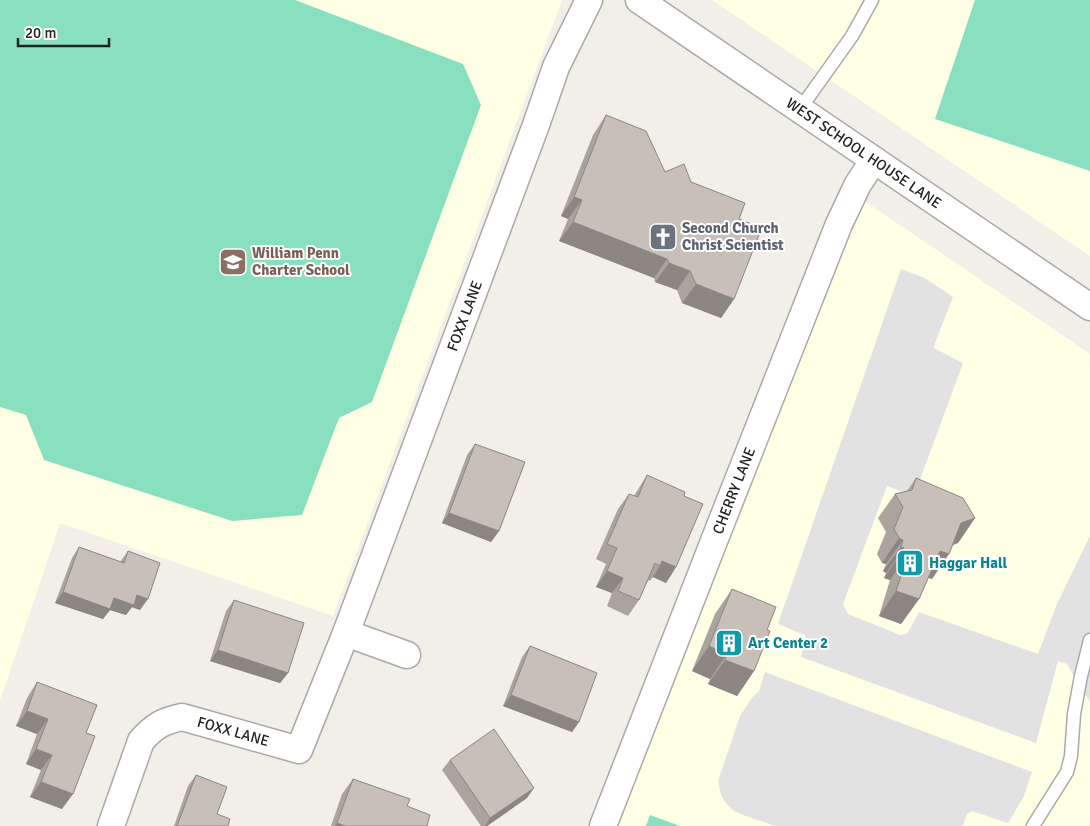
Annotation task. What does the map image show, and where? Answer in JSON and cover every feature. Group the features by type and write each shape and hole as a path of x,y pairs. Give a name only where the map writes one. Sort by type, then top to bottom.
{"street":[{"name":"FOXX LANE","path":"111,826 141,741 151,730 165,721 182,717 299,750 346,633 556,67 588,0"},
{"name":"WEST SCHOOL HOUSE LANE","path":"639,0 1090,307"},
{"name":"CHERRY LANE","path":"603,826 839,224 858,184 874,160"},
{"path":"346,633 407,655"}],"lane":[{"path":"800,109 852,36 872,0"},
{"path":"1033,826 1067,772 1071,756 1074,714 1080,676 1090,640"}],"shaded area":[{"name":"William Penn Charter School","path":"0,0 562,0 333,616 60,523 0,701"},
{"path":"712,0 1090,0 1090,256"},
{"path":"854,194 1090,354 1090,826 607,826"},
{"path":"901,269 925,278 953,297 934,348 963,363 914,496 887,486 843,604 848,614 900,635 907,634 919,612 1038,654 1056,606 1090,536 1090,702 1067,664 1058,661 1036,743 801,657 806,638 804,635 778,624"},
{"path":"765,672 1032,772 1024,796 1008,823 972,811 967,814 963,826 775,826 734,811 721,795 718,781 740,716 751,699 759,691"}],"green space":[{"name":"William Penn Charter School","path":"0,0 295,0 463,64 481,105 372,402 339,418 302,515 232,521 44,460 26,415 0,407"},
{"path":"975,0 1090,0 1090,171 935,119"},
{"path":"650,815 680,826 646,826"}],"building":[{"path":"606,115 646,131 665,172 684,164 691,182 745,203 739,219 754,225 759,235 734,299 696,284 690,271 669,263 667,259 573,222 582,200 574,197"},
{"path":"475,444 525,462 499,531 449,513"},
{"path":"647,475 685,492 684,496 703,504 676,567 662,561 660,566 655,563 639,600 618,591 623,578 607,571 617,548 607,544 629,494 638,497"},
{"path":"916,478 963,498 975,518 961,523 949,554 940,551 919,599 896,591 908,555 901,553 904,548 901,547 903,540 899,538 894,529 903,507 895,494 912,490"},
{"path":"79,547 124,563 128,551 160,563 148,599 137,595 134,605 114,598 110,609 63,592"},
{"path":"732,589 776,607 767,630 770,631 754,671 725,660 727,654 709,646"},
{"path":"234,600 304,623 288,673 218,650"},
{"path":"530,646 597,673 579,722 511,695"},
{"path":"37,682 97,705 86,733 95,736 73,794 41,782 52,755 36,749 48,719 27,711"},
{"path":"494,729 534,788 490,818 450,760"},
{"path":"196,775 227,787 217,814 230,819 228,826 177,826"},
{"path":"353,779 410,799 407,806 430,815 427,826 345,826 337,823"}],"place":[{"name":"Second Church Christ Scientist","path":"663,237"},
{"name":"William Penn Charter School","path":"233,262"},
{"name":"Haggar Hall","path":"910,563"},
{"name":"Art Center 2","path":"729,643"}]}
